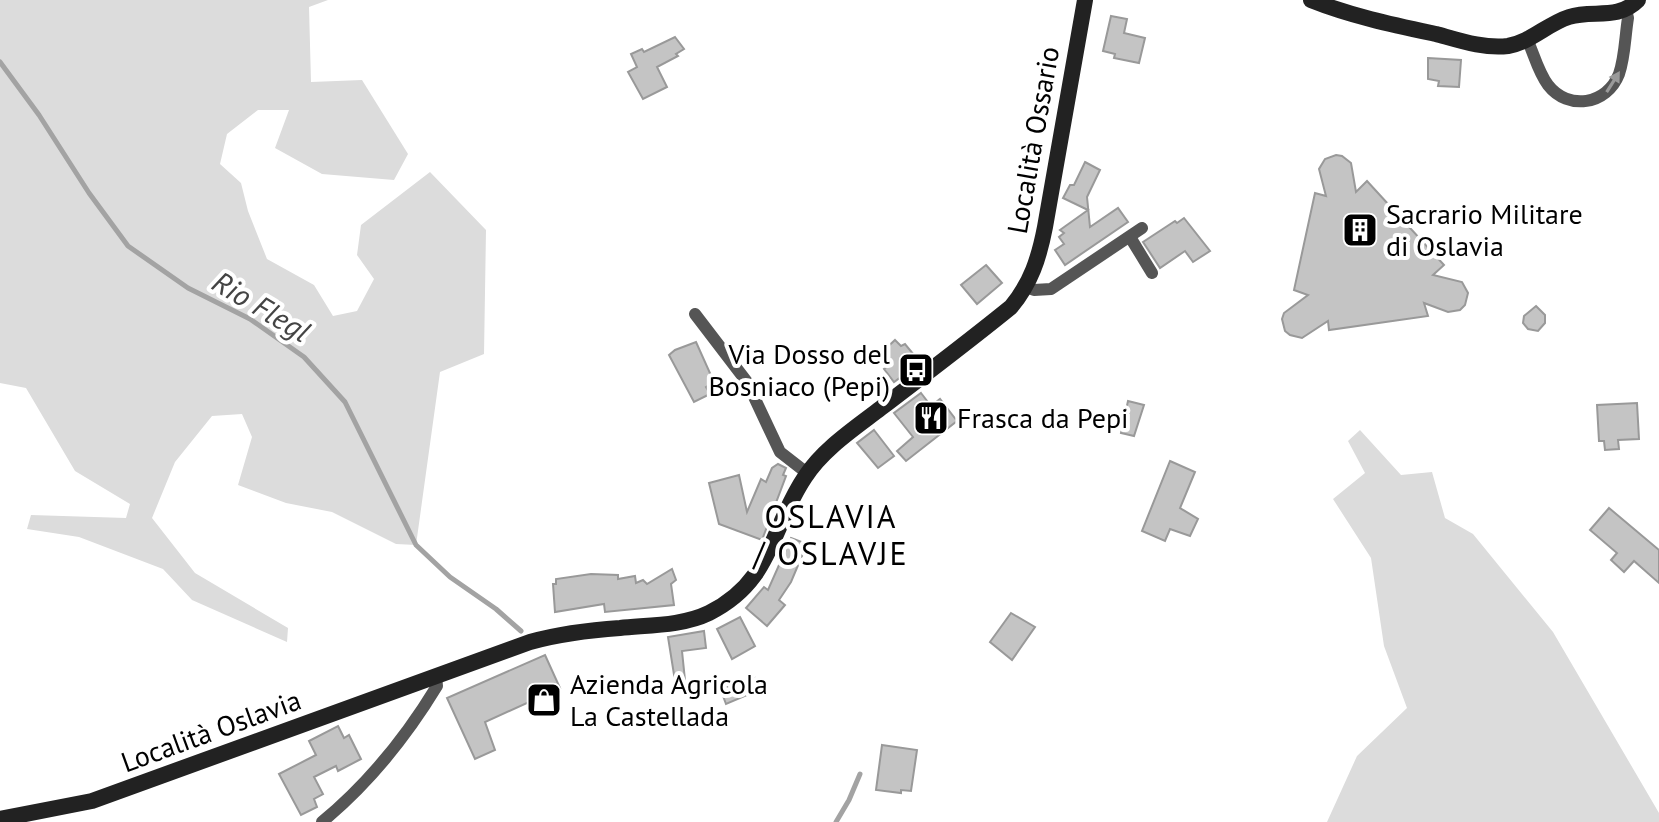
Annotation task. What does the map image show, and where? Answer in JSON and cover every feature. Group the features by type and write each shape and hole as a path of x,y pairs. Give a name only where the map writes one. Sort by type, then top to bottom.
{"street":[{"name":"Località Ossario","path":"807,473 840,439 1011,307 1026,287 1037,263 1045,227 1085,0"},
{"path":"1311,0 1350,13 1477,44 1508,45 1527,39 1569,17 1614,14 1632,5"},
{"path":"1527,39 1550,88 1571,100 1582,103 1593,100 1612,88 1619,73 1632,5"},
{"path":"1026,287 1051,289 1142,228"},
{"path":"1130,237 1152,273"},
{"path":"695,314 747,382 780,452 807,473"},
{"name":"Località Oslavia","path":"0,819 92,801 530,642 586,631 688,620 707,614 730,600 754,578 807,473"},
{"path":"322,822 378,768 407,731 437,686 436,676"}],"shaded area":[{"path":"0,0 328,0 309,7 311,82 362,80 408,154 394,180 322,174 275,148 289,110 258,110 227,134 220,164 241,183 248,211 267,259 314,285 333,316 357,311 374,279 357,255 361,225 430,172 486,230 484,354 440,372 416,545 396,544 332,512 286,503 238,485 252,437 242,414 212,416 175,462 152,518 195,573 288,628 287,642 192,600 163,569 79,537 27,529 31,515 126,518 130,504 75,471 26,388 0,383"},
{"path":"1360,430 1401,475 1432,472 1445,518 1473,534 1553,632 1659,813 1659,822 1327,822 1357,756 1407,708 1384,646 1371,558 1333,499 1365,473 1348,441"}],"building":[{"path":"1111,16 1127,19 1124,33 1145,38 1139,63 1114,58 1115,54 1103,51"},
{"path":"675,37 684,49 676,54 678,56 657,67 667,87 643,99 628,72 637,67 631,54 642,49 644,52"},
{"path":"1428,58 1461,60 1459,87 1438,86 1439,81 1428,79"},
{"name":"Sacrario Militare di Oslavia","path":"1336,155 1351,163 1356,192 1367,181 1444,265 1433,275 1462,282 1468,293 1460,310 1448,312 1424,303 1428,316 1329,330 1328,321 1302,338 1285,331 1284,313 1308,295 1294,290 1315,193 1326,196 1319,169 1325,159"},
{"path":"1085,162 1100,170 1087,197 1090,227 1118,208 1128,222 1065,265 1055,250 1064,244 1059,237 1064,233 1060,230 1088,210 1063,198 1070,185 1074,185"},
{"path":"1184,218 1210,251 1193,262 1185,251 1160,268 1143,242"},
{"path":"986,265 1002,283 977,304 961,285"},
{"path":"1536,306 1545,315 1545,323 1538,331 1528,329 1523,323 1524,316"},
{"path":"895,340 901,346 905,344 914,355 910,359 916,366 894,382 884,369 890,364 881,353"},
{"path":"696,342 714,382 706,387 710,394 694,402 669,355"},
{"name":"Frasca da Pepi","path":"921,393 931,406 940,399 957,421 906,461 897,451 913,437 894,413"},
{"path":"1128,401 1144,405 1134,436 1121,433"},
{"path":"1637,403 1639,439 1618,440 1619,449 1605,450 1604,441 1599,441 1597,405"},
{"path":"874,430 894,456 878,468 857,443"},
{"path":"1170,461 1195,472 1180,508 1198,519 1190,536 1170,529 1165,541 1142,531"},
{"path":"778,464 786,468 783,475 786,476 762,540 719,524 709,483 739,475 747,512 761,479 766,482 772,468"},
{"path":"1609,508 1659,550 1659,583 1634,561 1624,572 1611,560 1617,553 1590,530"},
{"path":"791,538 807,544 791,582 779,600 785,605 767,626 746,608 764,587 768,590"},
{"path":"672,569 676,580 671,584 674,605 605,612 604,604 555,612 553,584 556,584 556,579 591,574 618,575 618,579 635,576 636,583 643,580 647,584"},
{"path":"1011,613 1035,627 1012,660 990,642"},
{"path":"740,617 755,646 732,659 717,629"},
{"path":"704,631 706,648 682,651 685,680 675,681 668,637"},
{"path":"545,655 560,688 485,722 495,750 475,759 447,698"},
{"path":"755,678 759,690 726,704 720,688"},
{"path":"338,726 344,738 349,735 361,759 338,771 336,766 314,777 323,794 314,799 317,807 301,815 279,774 316,755 309,741"},
{"path":"882,745 917,750 911,791 876,790"}],"waterway":[{"name":"Rio Flegl","path":"0,62 128,246 188,288 250,319 304,357 345,402 416,545 450,577 521,631"},
{"path":"836,822 860,774"}],"place":[{"name":"Sacrario Militare di Oslavia","path":"1360,230"},
{"name":"Via Dosso del Bosniaco (Pepi)","path":"916,370"},
{"name":"Frasca da Pepi","path":"931,418"},
{"name":"Azienda Agricola La Castellada","path":"544,700"}],"district":[{"name":"OSLAVIA / OSLAVJE","path":"831,536"}]}
